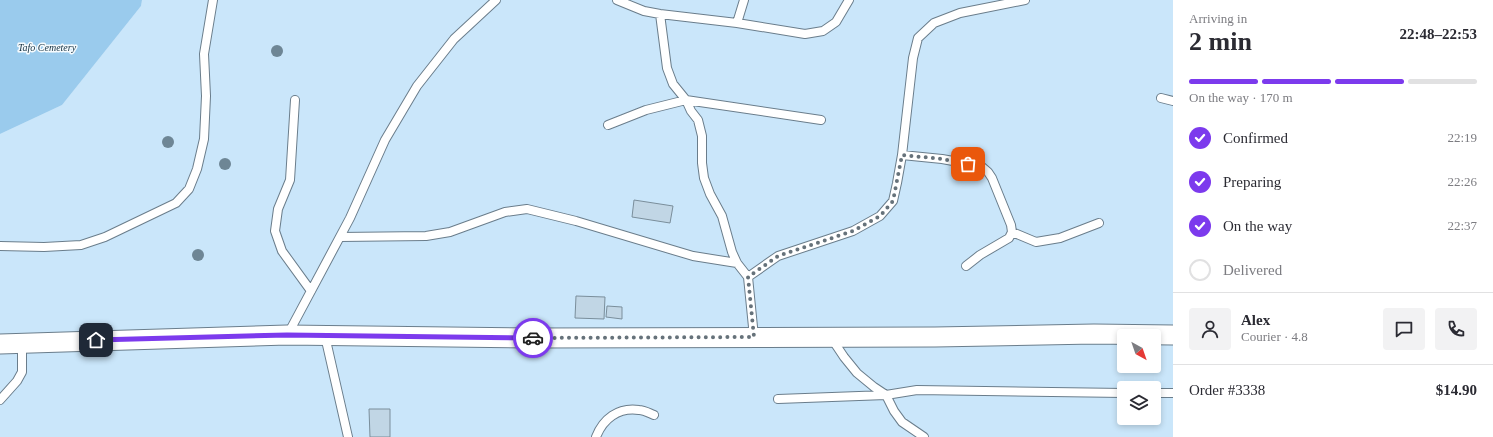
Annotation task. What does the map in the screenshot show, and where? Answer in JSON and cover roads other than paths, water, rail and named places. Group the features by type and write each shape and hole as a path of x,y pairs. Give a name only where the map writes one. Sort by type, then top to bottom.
{"street":[{"path":"0,344 287,335 533,338 935,337 1094,334 1173,335"}],"lane":[{"path":"0,246 44,247 81,245 105,237 176,203 189,189 197,168 204,139 206,96 204,54 213,0"},
{"path":"287,335 350,218 384,140 417,86 454,39 496,0"},
{"path":"617,0 644,11 660,14 737,22 805,34 823,31 836,22 849,0"},
{"path":"737,22 744,0"},
{"path":"748,277 778,256 853,231 880,216 893,201 902,155 913,58 918,38 934,23 960,13 1025,0"},
{"path":"660,14 667,68 673,84 686,100 698,120 702,136 702,163 704,178 710,194 722,216 732,252 748,277 754,337"},
{"path":"1161,98 1173,102"},
{"path":"295,100 290,180 278,209 275,231 282,251 311,291"},
{"path":"608,125 646,110 686,100 821,120"},
{"path":"902,155 942,159 981,166 992,178 1011,225 1012,232 1009,238 980,255 966,266"},
{"path":"340,237 426,236 450,232 505,212 527,210 576,221 693,256 737,262"},
{"path":"1012,232 1036,242 1060,238 1099,223"},
{"path":"324,336 348,437"},
{"path":"831,337 857,373 886,395 894,411 902,422 924,437"},
{"path":"0,400 17,381 22,372 22,343"},
{"path":"778,400 886,395 917,390 1117,393"},
{"path":"1161,393 1173,393"},
{"path":"596,437 609,417 625,410 639,410 654,415"}],"park label":[{"name":"Tafo Cemetery","path":"47,47"}]}
